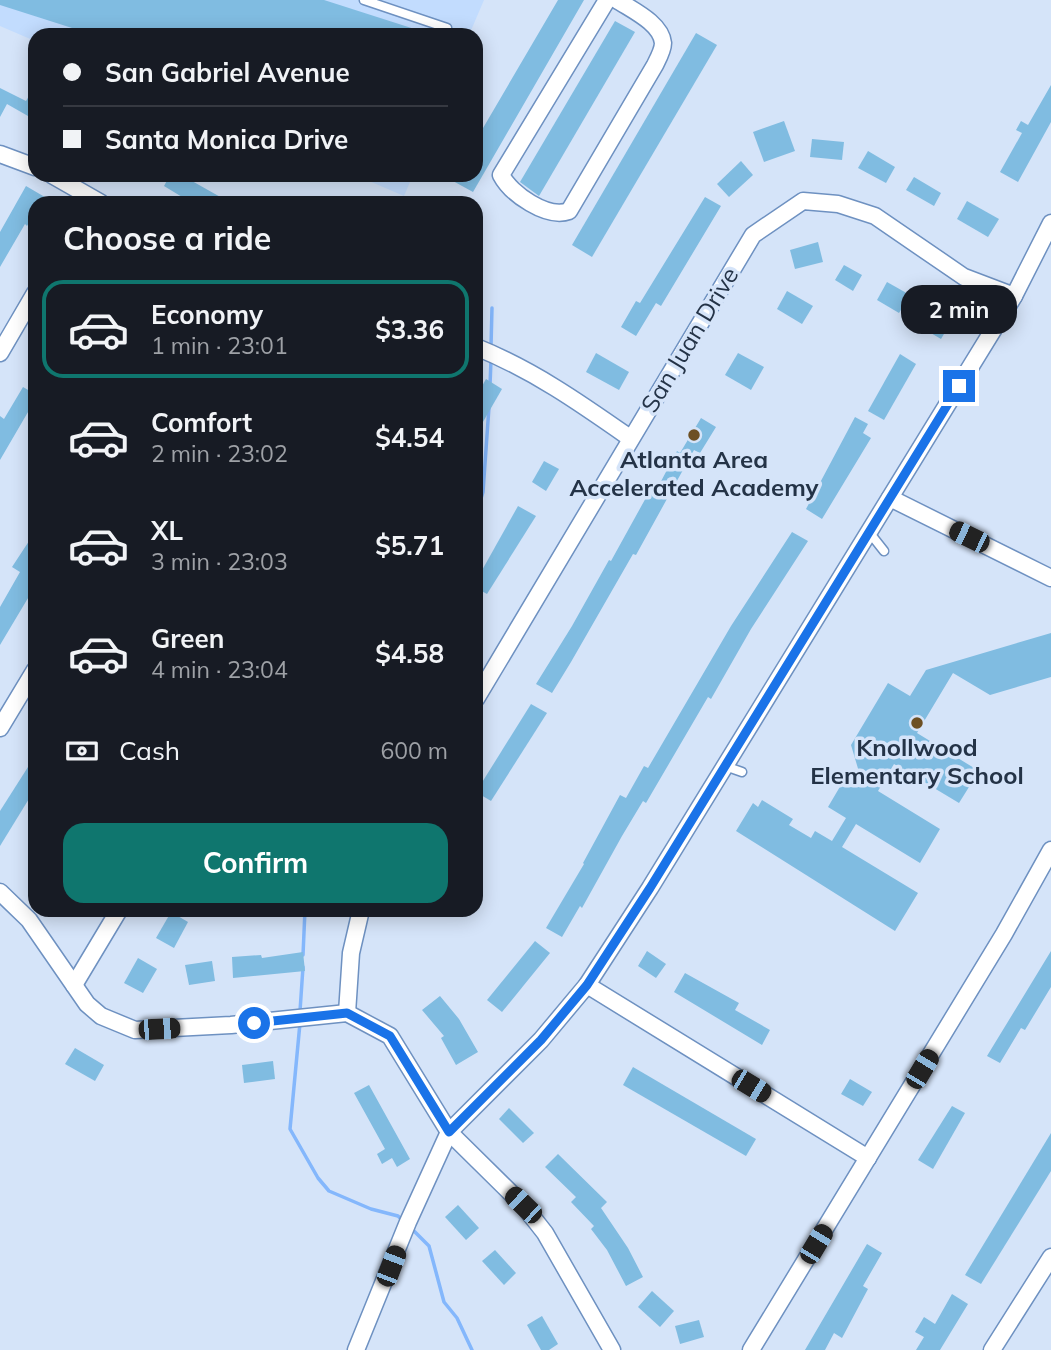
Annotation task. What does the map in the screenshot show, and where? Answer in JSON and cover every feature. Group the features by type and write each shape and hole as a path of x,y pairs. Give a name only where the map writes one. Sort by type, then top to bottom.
{"street":[{"path":"607,0 501,175 516,193 539,207 561,214 569,211 655,65 663,46 660,35 650,22 617,0"},
{"path":"0,154 28,164"},
{"path":"63,182 85,196"},
{"name":"San Juan Drive","path":"483,687 753,235 803,201 838,204 875,216 964,277 1014,296"},
{"path":"356,1350 408,1222 449,1132 541,1040 587,985 1014,296 1051,223"},
{"path":"0,353 28,305"},
{"path":"483,350 556,386 630,438"},
{"path":"890,498 1051,578"},
{"path":"0,728 28,682"},
{"path":"751,1350 1004,934 1051,850"},
{"path":"0,892 29,920 87,1004 100,1016 135,1030 231,1025 347,1013 390,1036 449,1132 523,1205 545,1233 612,1350"},
{"path":"74,985 115,917"},
{"path":"347,1013 351,953 359,917"},
{"path":"587,985 868,1158"},
{"path":"992,1350 1051,1256"}],"lane":[{"path":"364,0 447,28"},
{"path":"869,531 884,551"},
{"path":"725,766 742,772"}],"shaded area":[{"path":"0,0 484,0 472,28 28,28 28,38 0,26"},
{"path":"371,182 410,182 404,196"}],"building":[{"path":"0,0 324,0 411,28 72,28 0,5"},
{"path":"558,0 584,0 483,175 483,128"},
{"path":"615,21 635,32 539,196 520,182"},
{"path":"696,33 717,45 592,257 572,245"},
{"path":"1051,85 1051,122 1018,182 1000,172 1022,133 1016,130 1021,121 1028,125"},
{"path":"0,88 26,101 28,98 28,116 7,104 0,117"},
{"path":"784,121 795,151 764,162 753,132"},
{"path":"812,139 844,142 842,160 810,157"},
{"path":"868,151 895,167 886,183 858,168"},
{"path":"741,161 753,175 729,197 717,184"},
{"path":"914,177 941,193 934,206 906,190"},
{"path":"166,182 194,182 219,196 180,196 164,186"},
{"path":"455,182 479,182 473,192"},
{"path":"26,186 43,196 28,196 28,224 25,224 0,267 0,232"},
{"path":"705,197 721,206 661,306 656,303 636,336 621,327 636,301 640,303"},
{"path":"967,201 999,219 988,237 957,219"},
{"path":"818,242 823,262 795,269 790,250"},
{"path":"844,265 862,275 853,291 835,280"},
{"path":"887,282 910,295 899,313 877,300"},
{"path":"787,291 813,306 802,324 777,309"},
{"path":"937,307 954,317 941,339 924,329"},
{"path":"596,353 629,372 619,390 586,372"},
{"path":"738,353 764,367 751,390 725,375"},
{"path":"900,354 916,364 884,420 868,411"},
{"path":"486,379 502,389 483,422 483,384"},
{"path":"23,387 28,390 28,412 0,460 0,416 4,419"},
{"path":"855,417 868,424 863,433 871,438 822,519 806,509"},
{"path":"701,418 716,427 700,453 694,450 636,555 633,554 552,693 536,684 609,560 611,561 653,485 658,487 677,451 680,453"},
{"path":"544,461 559,469 546,491 532,482"},
{"path":"518,506 536,516 487,594 483,592 483,568"},
{"path":"792,532 808,541 751,629 711,699 708,697 646,803 643,801 582,908 580,906 562,937 546,928 620,795 626,798 644,766 648,768 731,626"},
{"path":"28,543 28,598 0,645 0,607 20,572 12,567"},
{"path":"1051,633 1051,677 990,695 953,673 917,733 979,771 959,803 894,764 878,791 940,829 920,863 856,824 842,847 918,893 895,931 736,831 753,803 758,807 762,800 793,819 789,825 811,838 815,831 832,841 846,818 828,807 848,773 862,782 851,745 888,683 910,696 926,670"},
{"path":"531,704 547,713 491,801 483,796 483,781"},
{"path":"28,767 28,800 0,846 0,811"},
{"path":"168,917 180,917 188,922 174,948 156,938"},
{"path":"535,941 550,953 502,1012 487,1000"},
{"path":"647,951 666,964 656,978 638,966"},
{"path":"1051,951 1051,987 1025,1030 1021,1028 1000,1063 987,1056"},
{"path":"303,952 305,971 233,978 232,957 261,955 262,958"},
{"path":"138,958 157,969 143,993 124,983"},
{"path":"212,961 215,981 189,985 185,965"},
{"path":"685,973 739,1003 735,1010 770,1030 762,1045 674,992"},
{"path":"440,996 459,1019 478,1052 456,1065 441,1038 444,1036 422,1010"},
{"path":"75,1048 104,1065 95,1081 65,1064"},
{"path":"273,1061 275,1079 244,1083 242,1065"},
{"path":"633,1067 756,1139 746,1156 623,1085"},
{"path":"850,1079 872,1092 863,1106 841,1094"},
{"path":"369,1085 410,1159 397,1167 392,1158 382,1164 377,1154 385,1149 354,1093"},
{"path":"952,1106 965,1113 933,1169 918,1160"},
{"path":"509,1108 534,1133 523,1143 499,1119"},
{"path":"1051,1133 1051,1171 981,1284 965,1275"},
{"path":"558,1154 607,1202 601,1208 628,1248 643,1277 626,1286 607,1250 591,1229 594,1226 571,1202 576,1197 545,1167"},
{"path":"458,1205 479,1228 466,1240 445,1217"},
{"path":"867,1244 882,1253 863,1286 868,1289 842,1338 834,1333 825,1350 805,1350"},
{"path":"495,1250 516,1273 504,1285 482,1261"},
{"path":"652,1291 674,1311 660,1327 638,1307"},
{"path":"952,1294 968,1304 940,1350 916,1350 924,1337 915,1332 924,1317 935,1324"},
{"path":"542,1316 558,1344 549,1350 541,1350 527,1325"},
{"path":"699,1320 704,1337 680,1344 675,1326"}],"waterway":[{"path":"491,346 492,308"},
{"path":"490,385 491,360"},
{"path":"483,492 489,407"},
{"path":"303,955 305,917"},
{"path":"300,1011 303,967"},
{"path":"300,1023 290,1129 318,1178 329,1191 371,1209 398,1216 404,1222"},
{"path":"412,1229 429,1246 444,1302 457,1318 472,1350"}],"place":[{"name":"Atlanta Area Accelerated Academy","path":"694,435"},
{"name":"Knollwood Elementary School","path":"917,723"}],"route":[{"path":"254,1023 347,1013 390,1036 449,1132 541,1040 587,985 650,888 959,386"}]}
